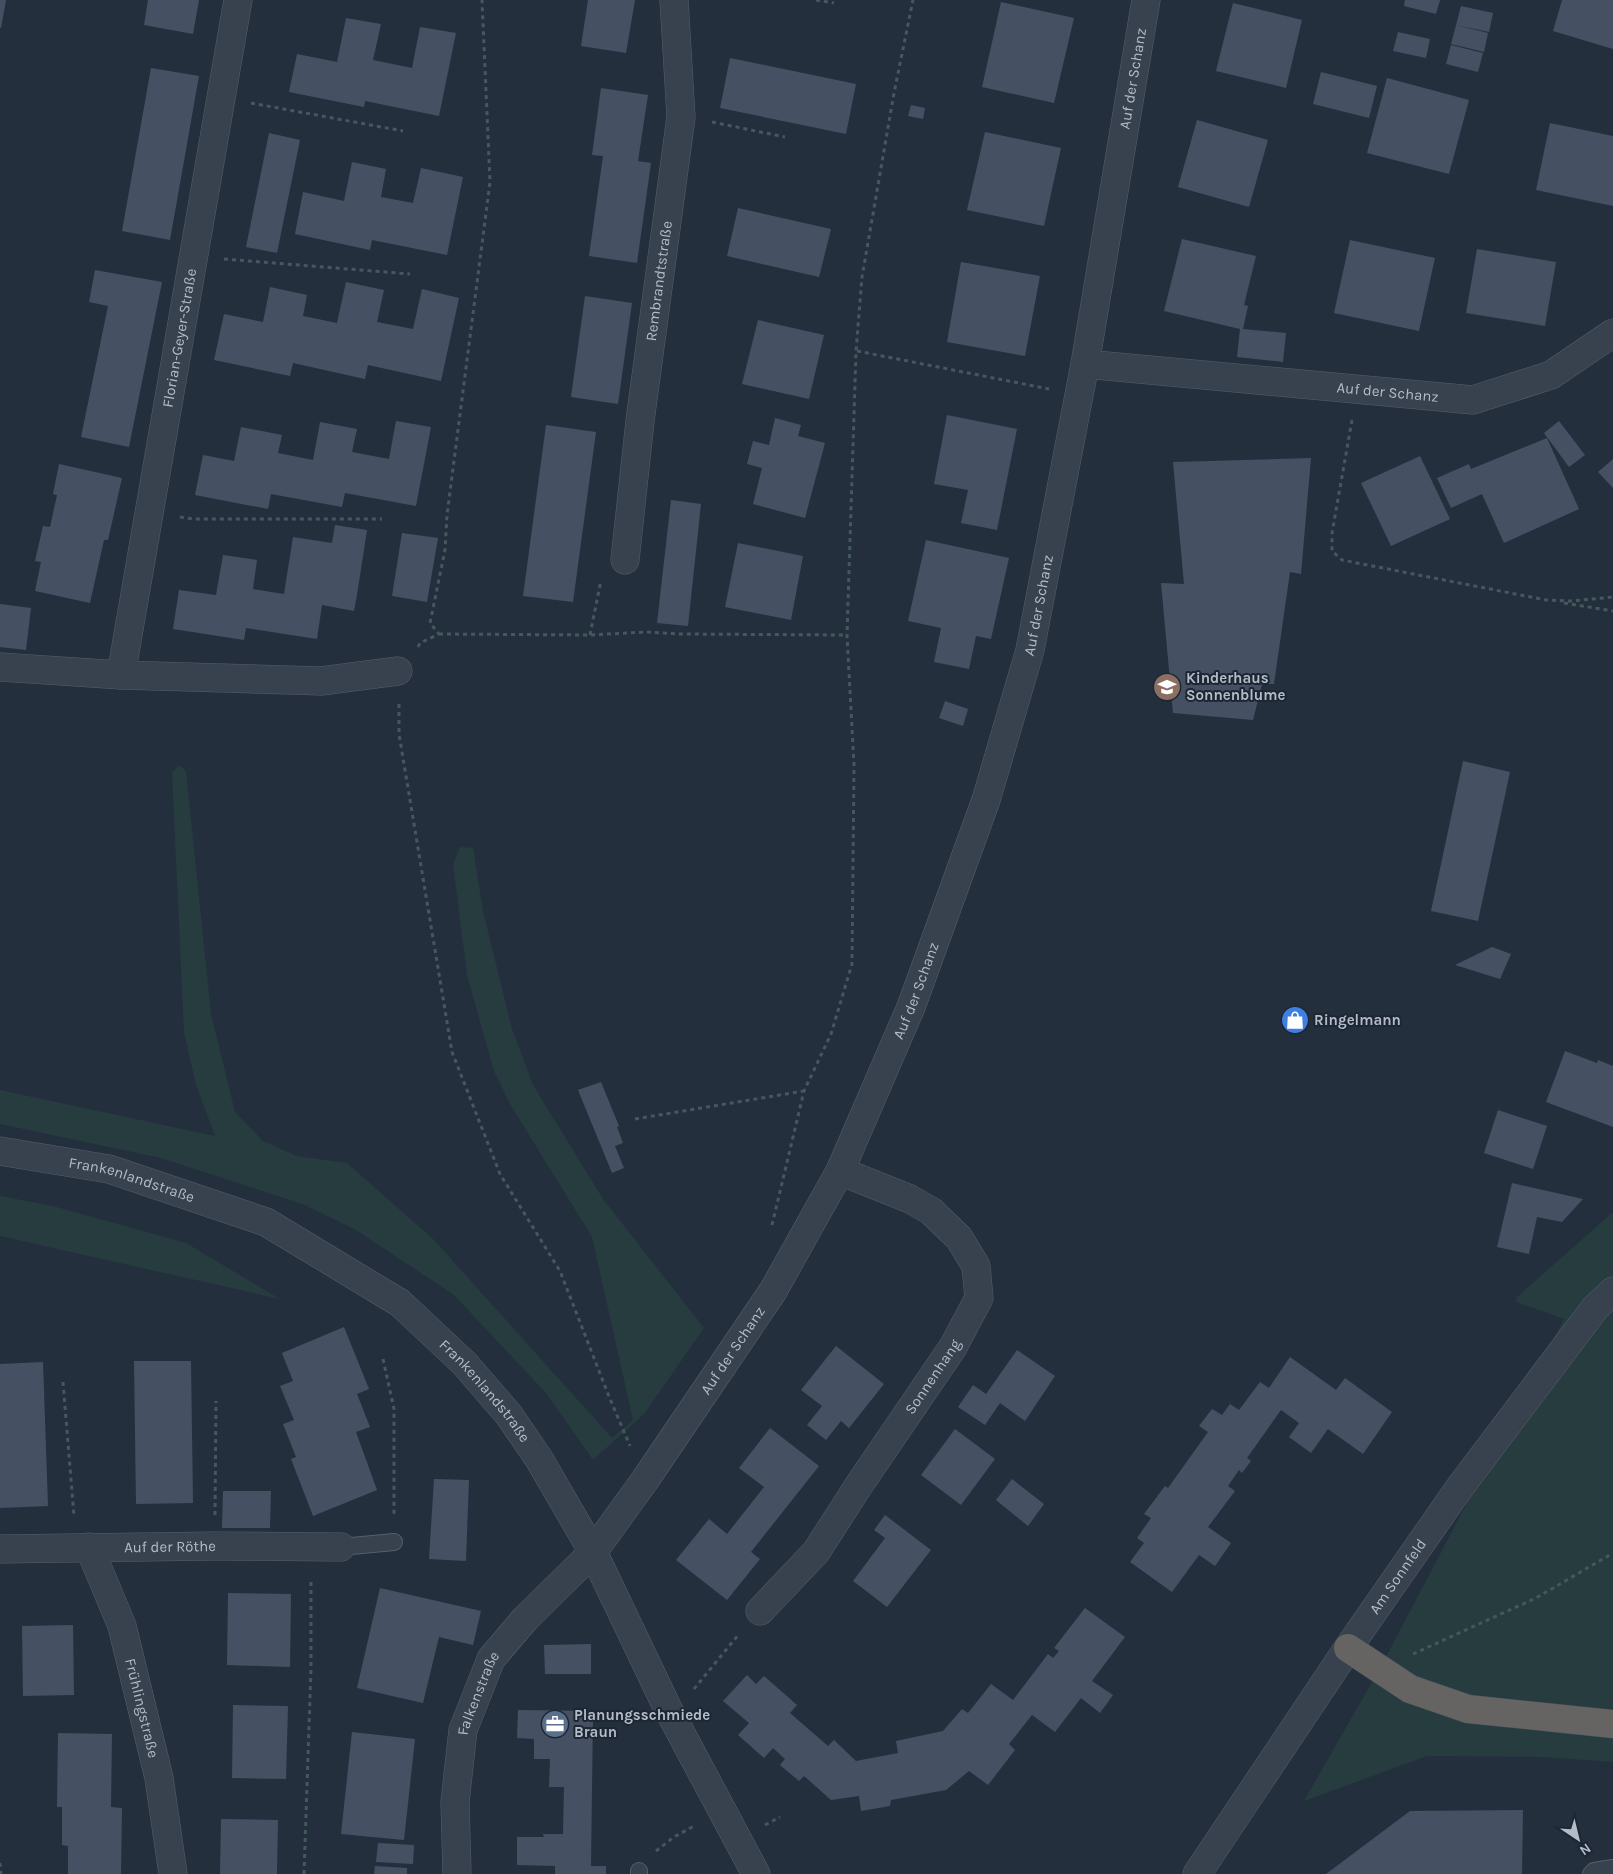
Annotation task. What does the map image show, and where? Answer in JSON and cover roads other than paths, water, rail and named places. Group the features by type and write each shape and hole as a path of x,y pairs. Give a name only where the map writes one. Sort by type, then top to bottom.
{"highway":[{"path":"1348,1648 1410,1689 1468,1709 1613,1724"}],"street":[{"name":"Florian-Geyer-Straße","path":"121,675 238,0"},
{"name":"Rembrandtstraße","path":"625,560 640,421 681,117 674,0"},
{"name":"Auf der Schanz","path":"593,1552 645,1480 773,1291 840,1171 911,1007 986,800 1030,650 1085,364 1146,0"},
{"name":"Auf der Schanz","path":"1085,364 1473,400 1551,375 1613,333"},
{"path":"0,667 121,675 322,681 398,671"},
{"name":"Frankenlandstraße","path":"0,1151 109,1170 266,1222 400,1302 464,1364 509,1414 539,1459 593,1552 668,1709 756,1874"},
{"name":"Sonnenhang","path":"760,1612 816,1552 859,1485 953,1348 979,1298 976,1266 959,1238 931,1211 910,1199 840,1171"},
{"name":"Am Sonnfeld","path":"1197,1874 1348,1648 1460,1487 1595,1308 1613,1290"},
{"name":"Frühlingstraße","path":"83,1547 122,1626 159,1778 173,1874"},
{"name":"Auf der Röthe","path":"0,1548 341,1547"},
{"name":"Falkenstraße","path":"457,1874 455,1802 464,1730 491,1659 525,1619 593,1552"}],"lane":[{"path":"341,1547 394,1542"},
{"path":"1591,1874 1594,1870 1613,1868"}],"place":[{"name":"Kinderhaus Sonnenblume","path":"1167,687"},
{"name":"Ringelmann","path":"1295,1020"},
{"name":"Planungsschmiede Braun","path":"555,1724"}]}
